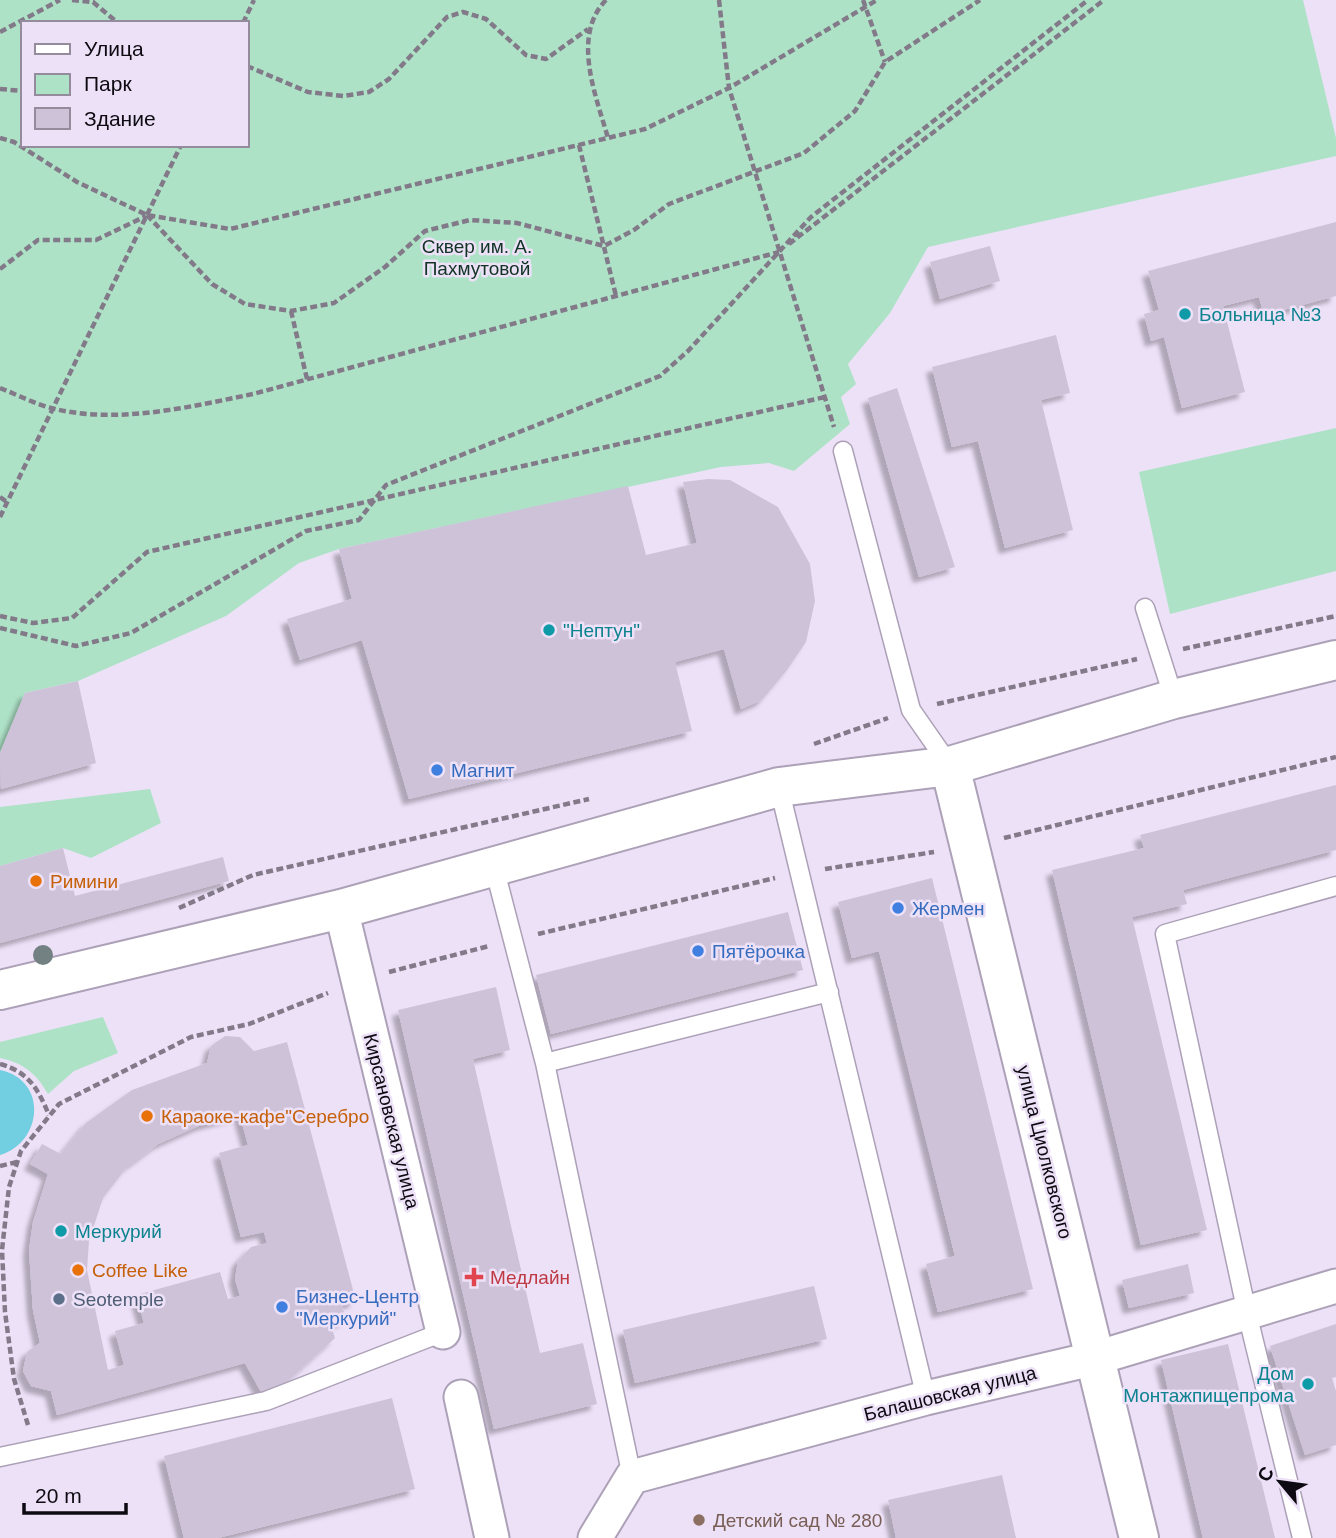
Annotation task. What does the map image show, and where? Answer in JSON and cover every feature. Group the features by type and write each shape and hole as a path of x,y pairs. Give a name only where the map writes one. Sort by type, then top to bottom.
{"main road":[{"path":"0,990 341,909 779,787 950,766 1174,699 1336,660"},
{"name":"улица Циолковского","path":"950,766 1139,1538"}],"street":[{"name":"Кирсановская улица","path":"341,909 443,1332"},
{"name":"Балашовская улица","path":"632,1477 926,1398 1096,1358 1336,1286"},
{"path":"461,1397 492,1538"},
{"path":"595,1538 632,1477"}],"lane":[{"path":"842,451 911,710 950,766"},
{"path":"1145,608 1174,699"},
{"path":"779,787 926,1398"},
{"path":"494,867 545,1063 632,1477"},
{"path":"1302,1538 1247,1313 1165,934 1336,886"},
{"path":"545,1063 828,992"},
{"path":"0,1457 266,1401 443,1332"}],"path":[{"path":"0,32 60,0"},
{"path":"72,0 93,2 116,21"},
{"path":"244,21 254,0"},
{"path":"248,66 308,92 343,96 369,92 389,79 447,17 463,12 486,19 526,55 545,59 588,29 606,0"},
{"path":"0,616 33,623 72,618 147,552 825,397 729,88 719,0"},
{"path":"863,0 885,62"},
{"path":"22,147 77,181 147,215 230,229 645,129 729,88 877,0"},
{"path":"147,215 212,284 245,304 291,311 334,303 385,267 425,231 470,220 517,223 604,246 634,230 669,204 804,153 855,111 885,62 979,0"},
{"path":"0,628 76,646 131,633 306,531 359,520 386,485 660,376 688,351 811,217 1088,0"},
{"path":"0,387 53,409 92,415 170,411 307,379 779,252 1104,0"},
{"path":"588,29 592,77 608,138"},
{"path":"0,89 21,91"},
{"path":"0,138 21,146"},
{"path":"579,145 616,296"},
{"path":"0,517 180,147"},
{"path":"0,269 38,240 96,240 147,215"},
{"path":"291,311 307,379"},
{"path":"0,497 7,502"},
{"path":"809,745 911,710 1336,616"},
{"path":"36,1449 13,1379 5,1312 2,1250 9,1187 21,1151 59,1104 191,1037 249,1024 358,981 512,939 800,873 970,846 1336,757"},
{"path":"172,911 253,875 593,798"},
{"path":"0,1064 16,1069 31,1079 49,1115"},
{"path":"0,1166 18,1161"}],"green space":[{"name":"Сквер им. А. Пахмутовой","path":"0,0 1303,0 1336,138 1336,156 928,247 890,313 848,364 856,384 841,397 850,424 794,471 769,463 721,467 339,549 299,563 226,616 78,681 25,693 0,753"},
{"path":"1336,428 1336,571 1170,614 1139,472"},
{"path":"150,789 161,823 91,858 63,848 0,866 0,807"},
{"path":"103,1017 118,1053 74,1071 48,1094 28,1070 0,1058 0,1042"}],"water":[{"path":"0,1070 16,1076 26,1086 34,1111 32,1125 25,1138 0,1155"}],"building":[{"name":"Больница №3","path":"1336,222 1336,296 1264,315 1259,297 1223,306 1245,392 1182,408 1164,337 1151,341 1144,314 1159,310 1148,271"},
{"path":"990,246 1000,281 940,299 930,262"},
{"path":"1056,335 1070,393 1041,400 1073,530 1005,548 978,441 952,447 932,367"},
{"path":"897,388 955,567 919,577 868,398"},
{"name":"\"Нептун\"","path":"730,480 778,507 810,564 815,601 806,642 762,700 741,709 724,649 675,662 692,731 409,799 362,640 300,660 287,619 352,599 339,549 628,486 646,555 697,543 683,482"},
{"path":"78,681 96,763 1,789 0,753 25,693"},
{"path":"1336,785 1336,850 1183,890 1187,904 1132,917 1207,1230 1141,1245 1052,870 1144,848 1140,835"},
{"path":"63,848 75,896 223,857 229,881 0,943 0,866"},
{"path":"932,878 1033,1289 938,1312 926,1264 955,1256 879,951 852,958 838,902"},
{"path":"788,912 803,970 551,1034 536,975"},
{"path":"496,987 510,1050 473,1059 540,1353 583,1343 597,1404 494,1429 398,1010"},
{"path":"225,1036 240,1037 254,1051 287,1042 356,1301 342,1305 346,1320 331,1325 335,1338 266,1401 245,1363 57,1415 51,1391 31,1386 23,1371 27,1352 40,1343 33,1310 29,1250 33,1222 48,1174 30,1164 42,1144 61,1154 86,1123 132,1090 207,1063 211,1046","holes":["248,1113 240,1116 248,1145 219,1153 241,1237 264,1232 267,1243 251,1247 238,1261 235,1279 240,1296 228,1299 220,1272 136,1295 144,1323 115,1331 124,1365 108,1370 87,1270 89,1241 103,1198 127,1167 158,1144 201,1125"]},
{"path":"1188,1264 1194,1293 1129,1308 1122,1280"},
{"path":"814,1286 827,1339 635,1383 623,1330"},
{"name":"Дом Монтажпищепрома","path":"1336,1324 1336,1377 1332,1378 1336,1391 1336,1445 1305,1455 1270,1346"},
{"path":"1228,1344 1275,1538 1203,1538 1161,1360"},
{"path":"392,1398 415,1489 218,1538 184,1538 164,1456"},
{"path":"1002,1475 1016,1538 896,1538 888,1500"}],"place":[{"name":"Больница №3","path":"1185,314"},
{"name":"\"Нептун\"","path":"549,630"},
{"name":"Магнит","path":"437,770"},
{"name":"Римини","path":"36,881"},
{"name":"Жермен","path":"898,908"},
{"name":"Пятёрочка","path":"698,951"},
{"name":"Караоке-кафе\"Серебро","path":"147,1116"},
{"name":"Меркурий","path":"61,1231"},
{"name":"Coffee Like","path":"78,1270"},
{"name":"Медлайн","path":"474,1277"},
{"name":"Seotemple","path":"59,1299"},
{"name":"Бизнес-Центр \"Меркурий\"","path":"282,1307"},
{"name":"Дом Монтажпищепрома","path":"1308,1384"},
{"name":"Детский сад № 280","path":"699,1520"}]}
